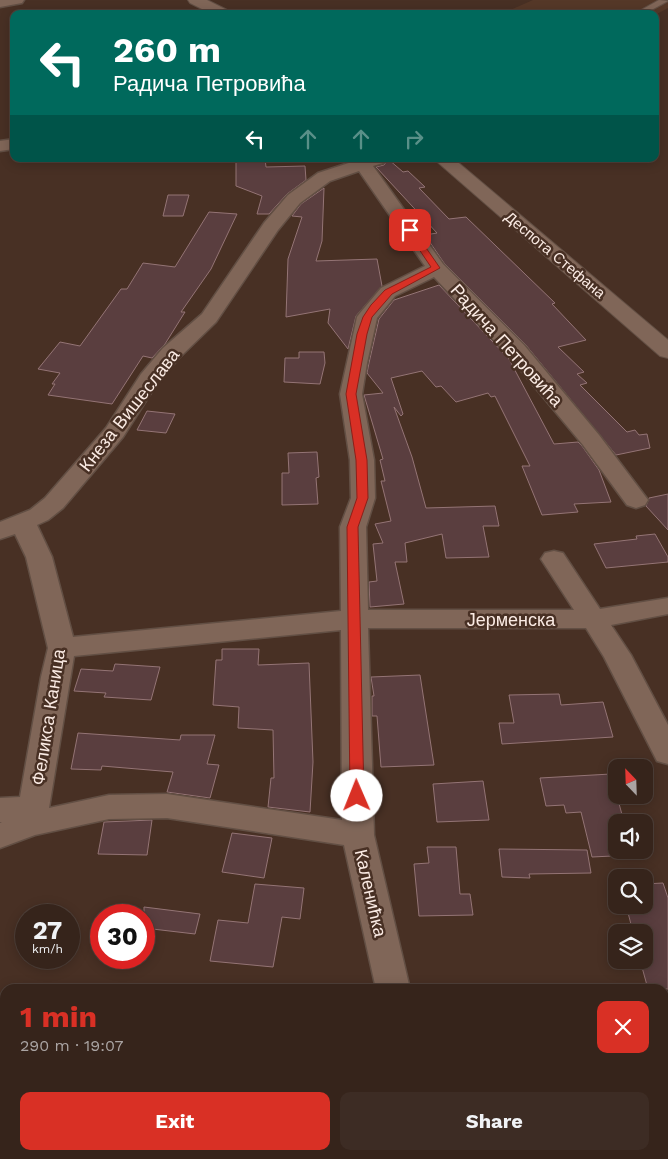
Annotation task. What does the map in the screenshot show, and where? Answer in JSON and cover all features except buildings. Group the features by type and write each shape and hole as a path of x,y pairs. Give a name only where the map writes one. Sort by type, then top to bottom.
{"main road":[{"path":"195,0 216,10"},
{"name":"Деспота Стефана","path":"446,162 668,351"}],"street":[{"path":"0,3 17,0"},
{"name":"Кнеза Вишеслава","path":"11,527 39,515 54,503 92,459 115,432 149,379 170,353 209,318 271,227 294,199 324,177 367,162"},
{"name":"Радича Петровића","path":"371,162 436,268 516,350 591,440 636,500"},
{"name":"Каленићка","path":"392,984 358,835 353,527 363,498 362,460 351,394 367,317 388,292 436,268"},
{"name":"Феликса Каница","path":"11,527 39,557 62,648 55,677 32,816"},
{"path":"554,559 617,655 668,753"},
{"name":"Јерменска","path":"62,648 279,628 354,619 594,619 666,606"},
{"path":"0,810 32,816 109,807 167,806 358,835"},
{"path":"0,836 32,816"}],"lane":[{"path":"646,10 665,0"}],"shaded area":[{"path":"533,0 668,0 668,8 659,13 659,10 510,10"}],"route":[{"path":"357,796 353,527 363,498 362,460 351,394 367,317 388,292 436,268 410,230"}]}
